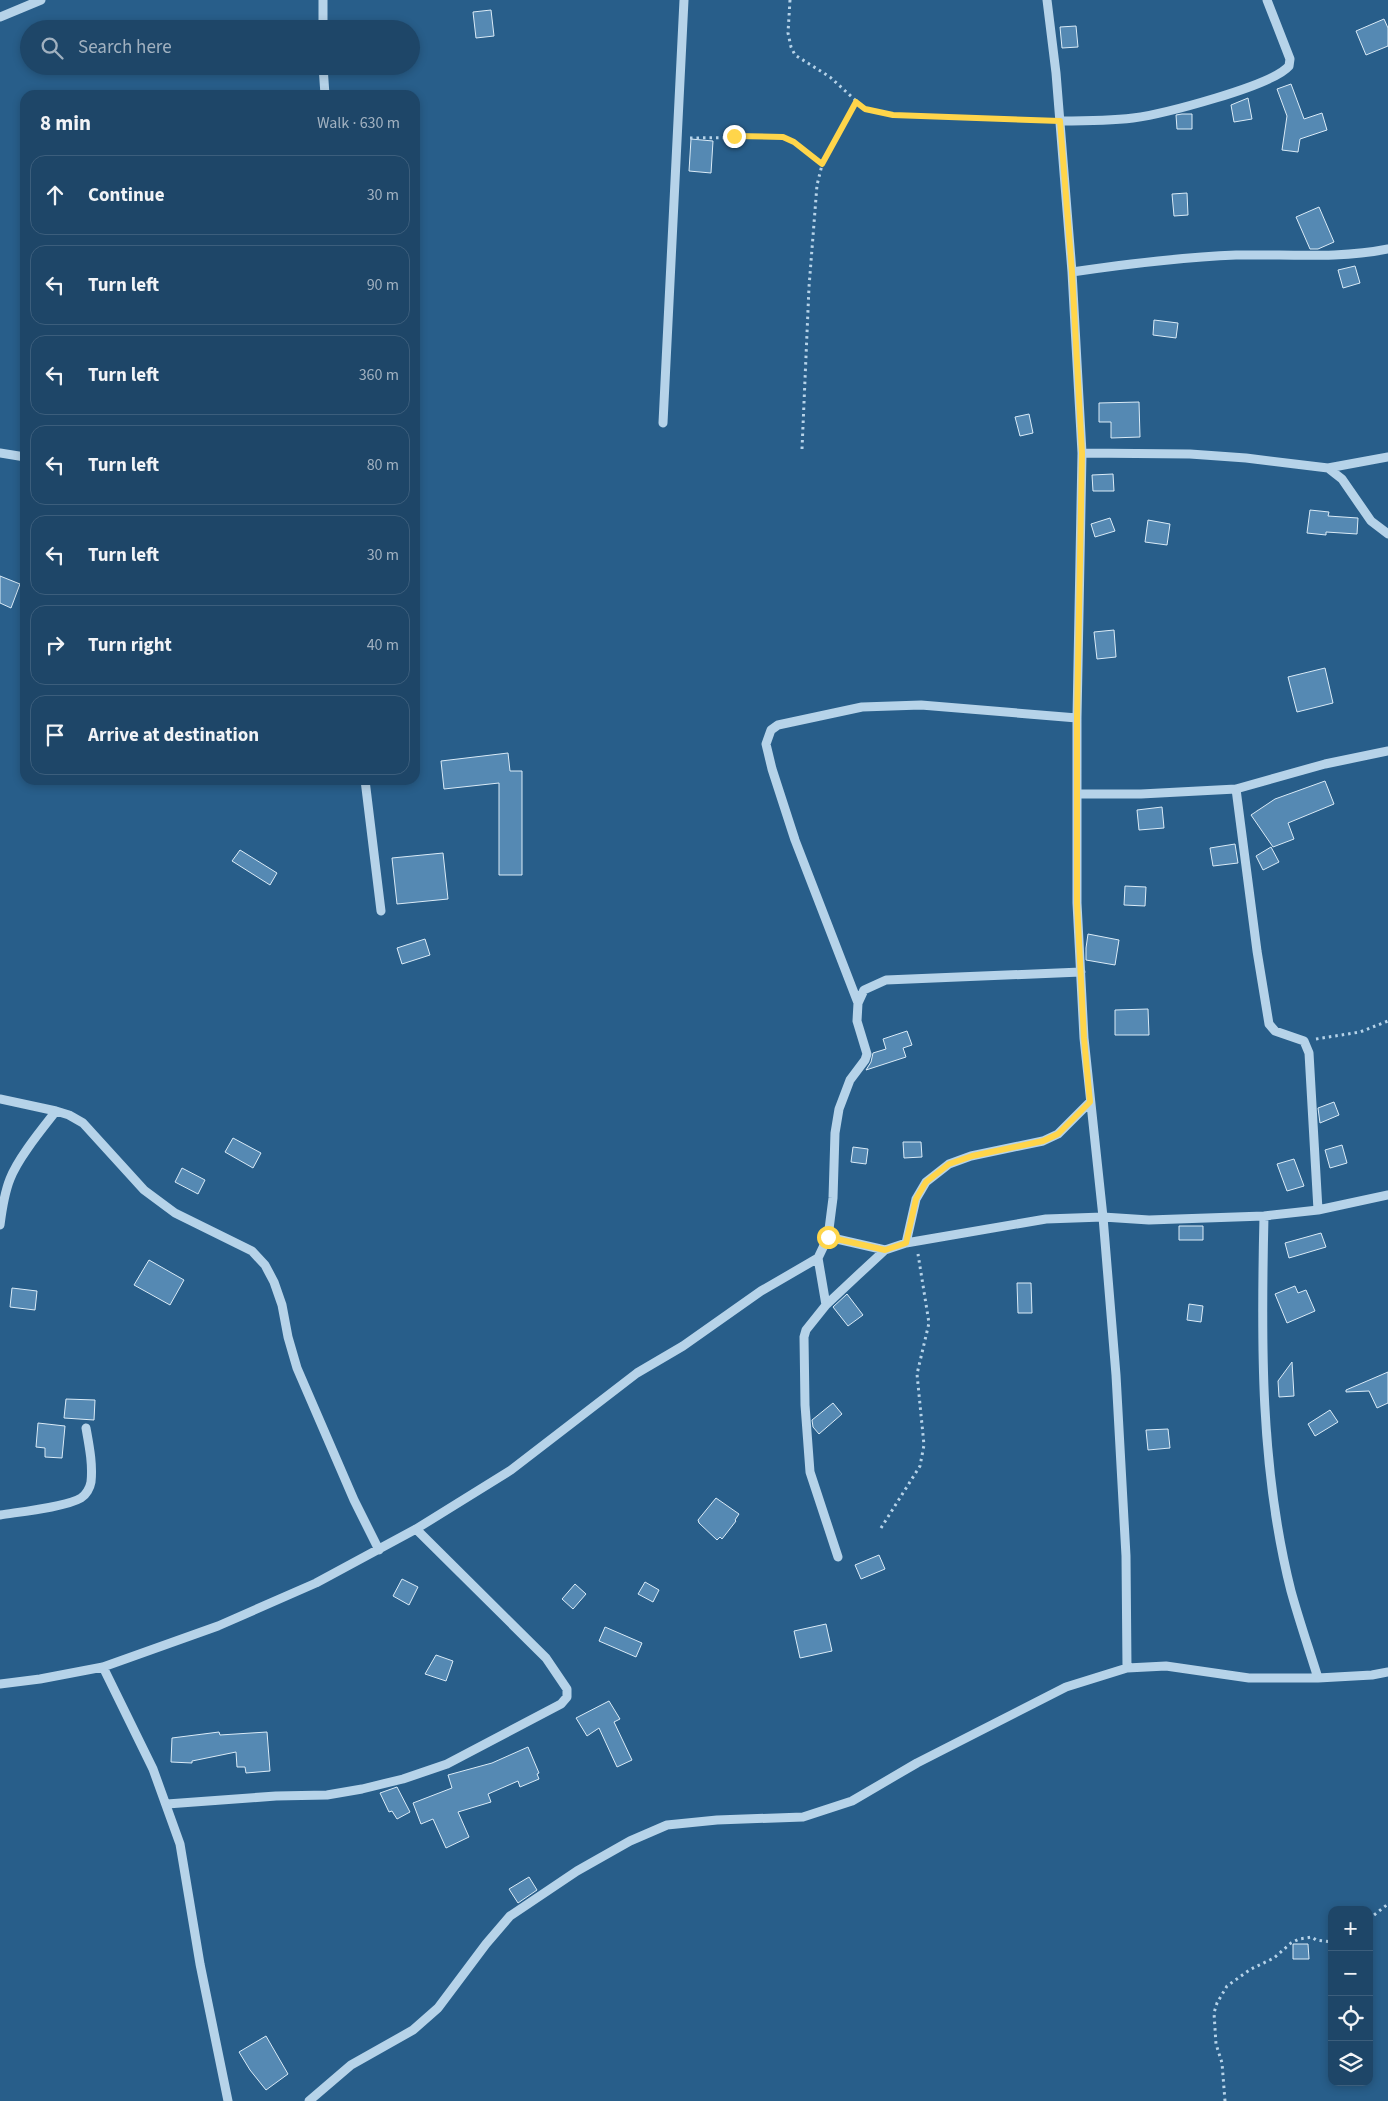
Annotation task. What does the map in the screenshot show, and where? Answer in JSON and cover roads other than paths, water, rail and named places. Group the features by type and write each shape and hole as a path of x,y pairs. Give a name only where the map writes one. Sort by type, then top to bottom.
{"street":[{"path":"0,17 41,0"},
{"path":"323,0 323,20"},
{"path":"663,423 684,0"},
{"path":"1047,0 1060,121 1072,272 1082,453 1077,718 1077,903 1084,1038 1103,1217 1116,1384 1126,1556 1128,1668"},
{"path":"1060,121 1134,118 1212,99 1279,74 1289,66 1290,60 1267,0"},
{"path":"324,75 325,90"},
{"path":"1072,272 1167,258 1234,255 1333,255 1388,248"},
{"path":"0,453 20,456"},
{"path":"1082,453 1190,454 1254,458 1328,468 1388,456"},
{"path":"1328,468 1342,479 1371,521 1388,534"},
{"path":"858,1003 798,849 772,769 766,744 772,730 778,725 862,707 921,705 1077,718"},
{"path":"1078,794 1141,794 1236,789 1325,764 1388,751"},
{"path":"366,785 381,911"},
{"path":"1236,789 1258,959 1269,1024 1275,1031 1304,1041 1309,1053 1318,1210"},
{"path":"0,1684 40,1679 103,1667 270,1605 316,1583 416,1529 511,1470 637,1373 683,1346 762,1291 818,1258 828,1237 833,1198 835,1133 839,1109 850,1080 865,1060 867,1054 856,1021 858,1003 864,990 886,980 1081,972"},
{"path":"0,1099 70,1115 83,1123 144,1190 175,1213 252,1251 265,1266 274,1282 282,1306 297,1368 354,1500 379,1550"},
{"path":"906,1243 916,1199 926,1182 949,1164 972,1156 1043,1141 1058,1134 1090,1102"},
{"path":"0,1225 3,1201 10,1177 56,1111"},
{"path":"838,1557 810,1472 804,1406 804,1337 806,1330 826,1306 885,1250 916,1241 1046,1219 1103,1217 1149,1220 1264,1216 1318,1210 1388,1195"},
{"path":"1264,1216 1262,1317 1266,1411 1275,1506 1291,1591 1318,1678"},
{"path":"828,1237 885,1250"},
{"path":"818,1258 826,1306"},
{"path":"0,1515 68,1503 81,1498 87,1492 91,1484 91,1462 86,1428"},
{"path":"167,1804 276,1796 327,1795 395,1781 447,1764 561,1704 567,1697 567,1689 546,1658 416,1529"},
{"path":"309,2101 351,2065 413,2030 438,2008 486,1944 510,1916 577,1871 630,1842 667,1825 717,1820 803,1817 852,1801 917,1763 1066,1687 1128,1668 1166,1666 1249,1678 1318,1678 1372,1675 1388,1672"},
{"path":"103,1667 154,1769 180,1844 200,1964 228,2101"}]}
